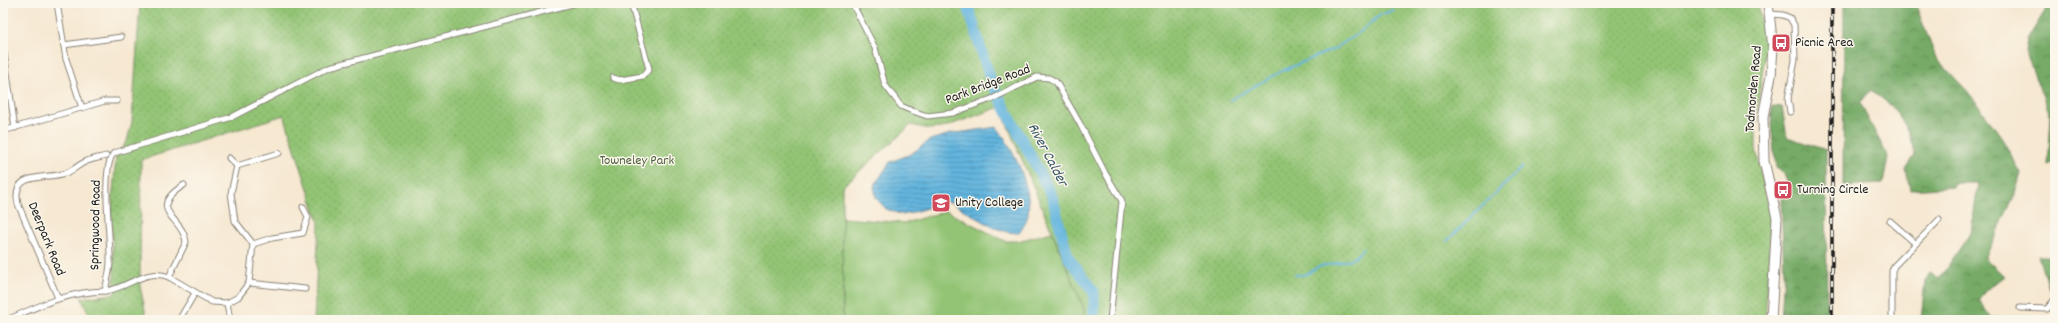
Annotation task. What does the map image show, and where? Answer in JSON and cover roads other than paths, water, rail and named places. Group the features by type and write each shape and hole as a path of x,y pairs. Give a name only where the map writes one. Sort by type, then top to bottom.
{"highway":[{"name":"Todmorden Road","path":"1768,3 1771,14 1773,48 1771,76 1763,117 1764,161 1777,218 1771,320"}],"street":[{"path":"57,3 66,59 82,108"},
{"name":"Springwood Road","path":"7,320 58,298 83,293 105,291 110,261 107,189 110,163 114,153 232,117 329,67 576,3"},
{"path":"613,78 620,80 643,76 649,69 631,3"},
{"name":"Park Bridge Road","path":"852,3 875,48 885,85 901,106 927,116 952,113 1004,94 1037,78 1049,78 1056,82 1080,124 1105,173 1122,201 1110,320"},
{"path":"1771,14 1783,15 1790,18 1794,25 1795,60 1788,99 1790,112"},
{"path":"64,45 121,37"},
{"path":"3,46 15,128"},
{"path":"3,131 111,100 117,100"},
{"path":"237,166 278,153"},
{"name":"Deerpark Road","path":"58,298 18,204 16,194 19,186 26,180 39,176 67,173 84,162 106,156"},
{"path":"229,158 237,166"},
{"path":"105,291 114,290 152,274 169,277 212,302 227,303 238,297 249,283 253,244 235,221 231,192 237,166"},
{"path":"169,277 186,242 186,235 168,214 167,203 173,192 184,185"},
{"path":"253,244 272,238 303,234 308,217 303,207"},
{"path":"1892,320 1892,271 1894,266 1938,220"},
{"path":"1890,221 1915,243"},
{"path":"249,283 305,289"},
{"path":"179,320 195,292"},
{"path":"2020,308 2047,308 2055,300"},
{"path":"227,303 230,320"}],"water":[{"path":"997,127 1018,164 1028,195 1026,222 1018,233 1007,232 995,228 950,202 939,201 927,208 903,215 886,209 876,198 874,186 890,162 911,154 930,140 950,134"}],"waterway":[{"name":"River Calder","path":"967,3 991,82 1052,196 1068,257 1094,292 1094,320"},
{"path":"1230,100 1282,71 1334,49 1360,32 1380,15 1394,10"},
{"path":"1447,241 1522,167"},
{"path":"1295,275 1305,274 1317,267 1339,263 1350,259 1360,253 1363,248"}],"railway":[{"path":"1832,3 1832,320"}],"place":[{"name":"Picnic Area","path":"1781,43"},
{"name":"Turning Circle","path":"1783,190"},
{"name":"Unity College","path":"941,203"}],"park label":[{"name":"Towneley Park","path":"637,161"}]}
